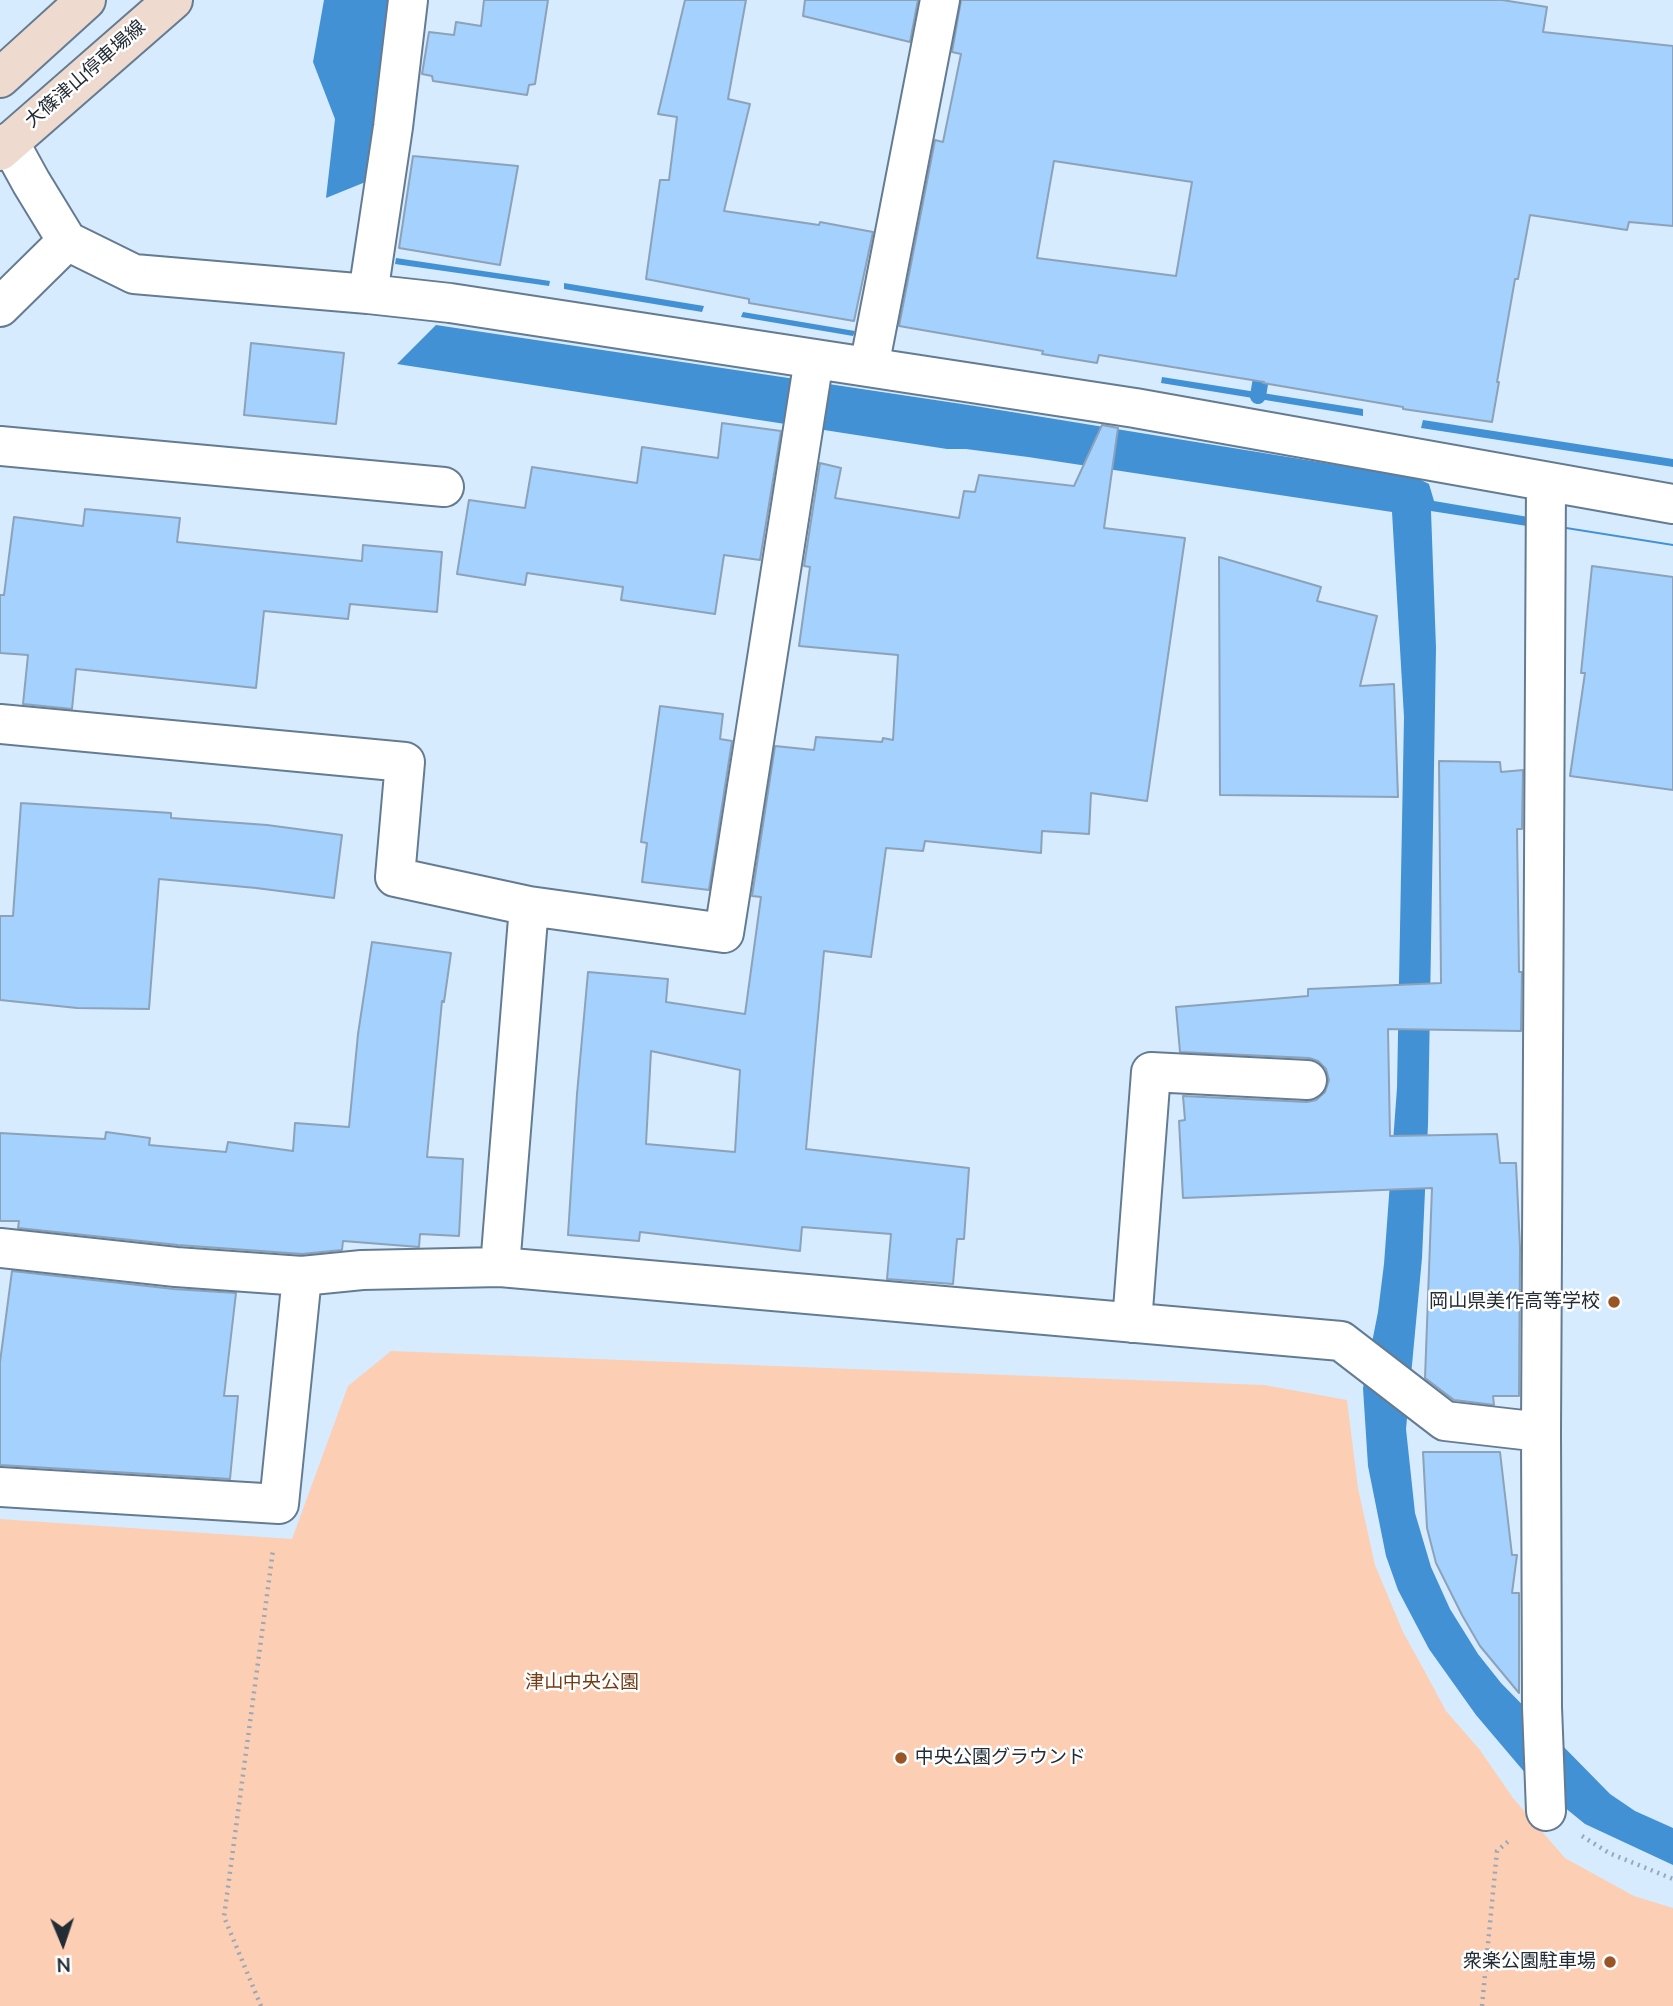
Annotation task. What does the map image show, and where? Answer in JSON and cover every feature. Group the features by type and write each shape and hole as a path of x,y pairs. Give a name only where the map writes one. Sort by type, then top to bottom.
{"main road":[{"path":"0,78 86,0"},
{"name":"大篠津山停車場線","path":"5,147 173,0"}],"street":[{"path":"368,294 393,127 408,0"},
{"path":"869,367 940,0"},
{"path":"5,147 31,182 67,241 134,274 450,303 1135,408 1673,504"},
{"path":"0,307 67,241"},
{"path":"0,723 405,762 395,877 529,906 724,933 814,359"},
{"path":"0,446 444,487"},
{"path":"1546,483 1541,1432 1542,1707 1546,1811"},
{"path":"500,1267 529,906"},
{"path":"1132,1323 1151,1072 1307,1080"},
{"path":"0,1248 176,1267 302,1276 362,1270 500,1267 1341,1341 1445,1421 1541,1432"},
{"path":"0,1487 279,1504 302,1276"}],"path":[{"path":"261,2006 224,1917 279,1504"},
{"path":"1482,2006 1497,1851 1546,1811 1566,1827 1609,1853 1673,1879"}],"green space":[{"name":"津山中央公園","path":"391,1351 1264,1385 1347,1400 1358,1488 1375,1565 1403,1632 1446,1711 1480,1750 1513,1798 1565,1858 1634,1896 1673,1908 1673,2006 0,2006 0,1519 292,1539 348,1386"}],"water":[{"path":"324,0 395,0 368,181 326,198 335,119 313,62"},
{"path":"396,258 550,281 549,286 395,264"},
{"path":"564,283 704,306 702,312 564,289"},
{"path":"743,312 855,331 853,336 741,317"},
{"path":"436,325 975,406 1417,478 1429,484 1434,501 1558,522 1560,526 1673,544 1560,528 1559,531 1431,511 1436,648 1428,1124 1422,1258 1406,1429 1415,1513 1431,1567 1450,1609 1478,1654 1501,1683 1610,1794 1635,1811 1673,1828 1673,1865 1585,1824 1532,1781 1476,1715 1429,1649 1398,1590 1386,1556 1368,1466 1363,1388 1384,1264 1397,1088 1404,717 1392,512 1028,457 947,449 397,364"},
{"path":"1162,377 1363,409 1363,416 1161,383"},
{"path":"1423,420 1673,459 1673,467 1421,428"}],"building":[{"path":"484,0 548,0 535,84 529,85 527,95 433,81 432,76 422,74 429,32 454,35 456,22 481,26"},
{"path":"685,0 746,0 728,99 750,104 724,211 819,225 820,222 873,232 854,321 749,303 749,299 646,279 660,180 669,180 677,117 658,114"},
{"path":"805,0 918,0 910,42 803,16"},
{"path":"961,0 1502,0 1547,7 1543,32 1673,46 1673,226 1629,222 1627,230 1530,215 1518,279 1515,279 1492,422 1403,409 1264,382 1099,355 1097,363 899,326 935,140 943,142 961,54 952,52","holes":["1054,161 1192,182 1176,276 1037,258"]},
{"path":"413,156 518,166 500,265 399,248"},
{"path":"251,343 344,353 336,424 244,415"},
{"path":"722,423 781,431 760,560 724,555 715,614 621,600 623,587 527,573 525,585 457,574 469,500 525,508 532,467 637,483 642,447 718,458"},
{"path":"1102,425 1118,428 1104,528 1185,538 1147,801 1091,793 1089,834 1042,831 1041,853 925,841 923,851 886,848 871,957 824,951 806,1149 969,1168 964,1239 957,1239 953,1284 887,1279 891,1234 802,1227 800,1251 640,1232 639,1241 568,1235 588,972 668,979 666,1002 745,1014 761,897 752,896 775,746 814,750 816,737 882,742 883,738 893,740 898,655 799,646 810,567 804,566 820,463 841,468 835,498 959,518 964,491 975,492 979,475 1074,486","holes":["651,1051 740,1070 735,1152 646,1144"]},
{"path":"85,509 180,518 177,542 362,561 363,545 442,552 437,612 350,604 348,619 264,611 256,688 76,669 72,709 23,704 28,655 0,653 0,595 4,595 14,517 83,526"},
{"path":"1219,557 1321,587 1317,601 1377,616 1360,686 1394,684 1398,797 1220,795"},
{"path":"1592,566 1673,577 1673,790 1570,776 1585,673 1581,673"},
{"path":"660,706 723,714 720,739 732,741 709,890 642,882 647,843 641,842"},
{"path":"1439,761 1500,762 1501,772 1523,770 1522,829 1517,829 1519,972 1522,972 1521,1031 1388,1029 1390,1136 1497,1134 1500,1163 1516,1163 1520,1247 1519,1396 1493,1396 1494,1405 1454,1400 1425,1378 1432,1188 1183,1198 1179,1121 1185,1120 1183,1096 1307,1102 1316,1100 1325,1092 1329,1080 1326,1069 1318,1061 1309,1058 1180,1052 1176,1007 1308,996 1308,989 1441,983"},
{"path":"21,803 171,813 171,818 267,825 342,835 334,898 159,879 149,1009 77,1008 0,1000 0,916 13,916"},
{"path":"372,942 451,953 444,1002 442,1001 427,1157 463,1159 459,1236 420,1234 419,1247 343,1241 342,1250 302,1254 178,1245 18,1228 19,1221 0,1221 0,1133 105,1139 106,1132 150,1138 149,1145 226,1152 228,1142 293,1151 295,1123 349,1127 358,1034"},
{"path":"12,1271 236,1293 224,1396 238,1396 230,1479 0,1465 0,1362"},
{"path":"1423,1452 1500,1452 1512,1555 1517,1555 1512,1593 1519,1593 1519,1693 1480,1646 1436,1563 1427,1528"}],"waterway":[{"path":"1258,396 1264,360"}],"place":[{"name":"岡山県美作高等学校","path":"1614,1302"},
{"name":"中央公園グラウンド","path":"901,1758"},
{"name":"衆楽公園駐車場","path":"1610,1962"}]}
